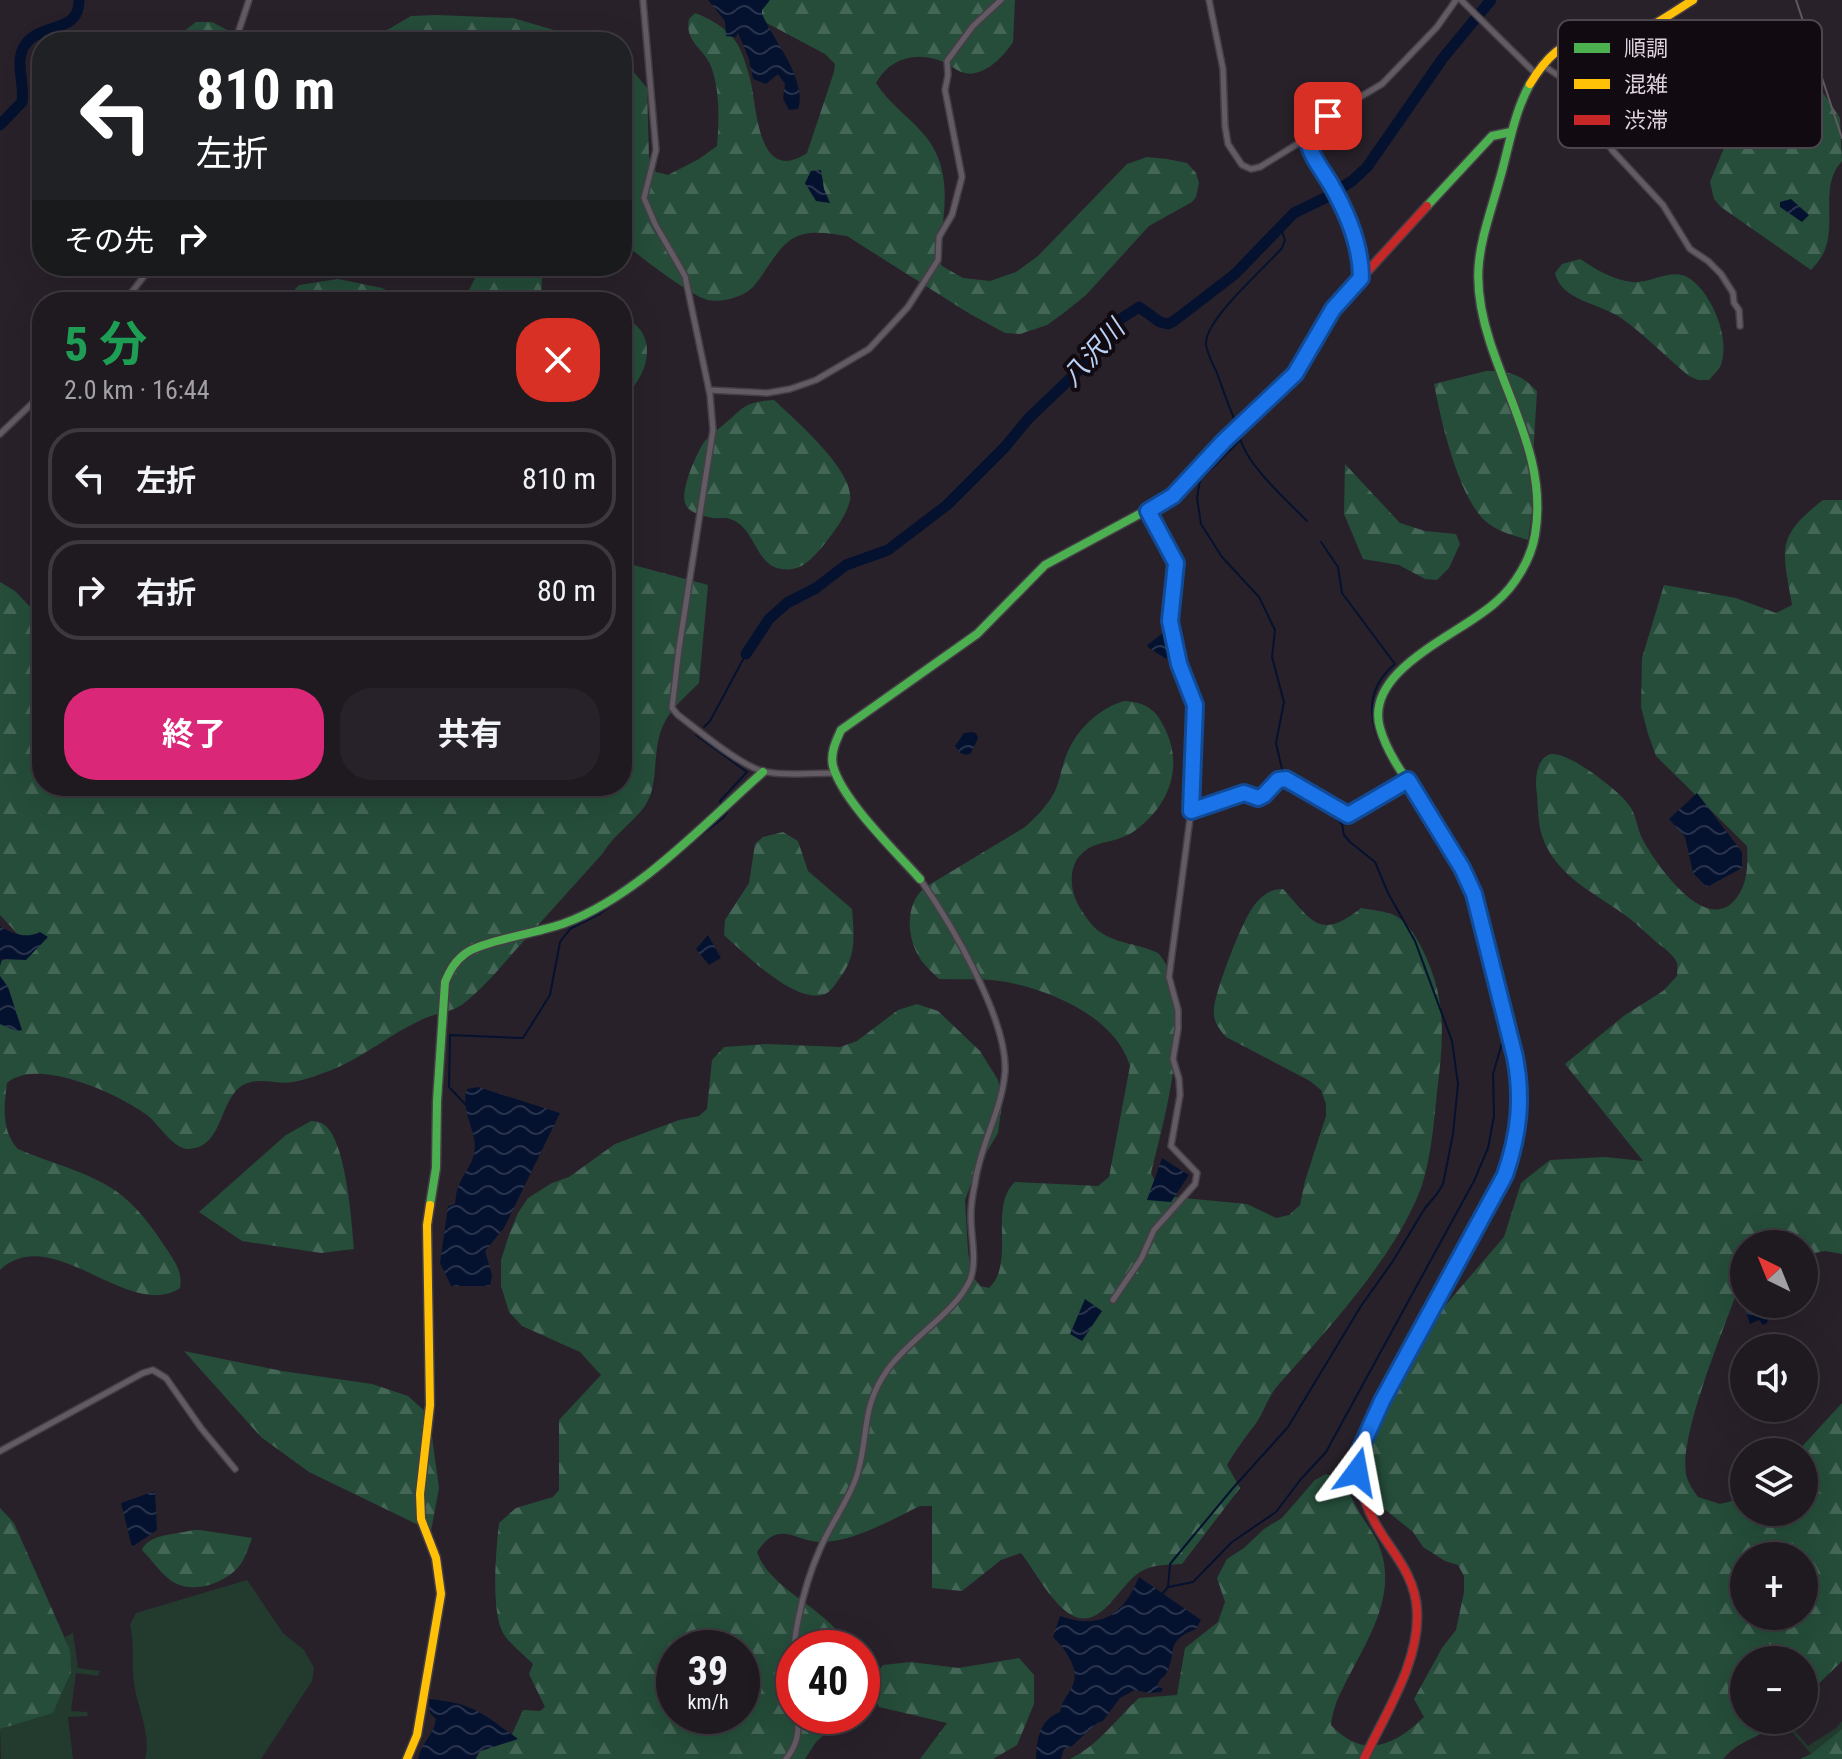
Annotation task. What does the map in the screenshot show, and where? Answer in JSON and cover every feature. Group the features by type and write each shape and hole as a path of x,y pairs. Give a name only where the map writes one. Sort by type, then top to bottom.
{"street":[{"path":"238,32 249,0"},
{"path":"643,0 656,144 644,198 685,276 712,413 712,448 672,708 737,758 763,772 834,773"},
{"path":"709,390 767,393 816,380 869,349 908,307 938,260 939,237 952,215 962,177 945,90 947,61 973,26 1001,0"},
{"path":"1209,0 1223,69 1228,144 1242,165 1251,169 1260,167 1307,138 1328,116 1382,84 1437,27 1458,0 1537,75"},
{"path":"1660,20 1693,0"},
{"path":"1364,1759 1412,1652 1418,1631 1418,1610 1407,1572 1373,1523 1364,1502 1357,1472 1359,1452 1382,1401 1505,1175 1514,1148 1520,1108 1520,1081 1515,1057 1474,894 1462,868 1381,733 1378,711 1384,689 1402,669 1497,603 1520,573 1535,538 1539,511 1535,469 1486,329 1477,276 1479,244 1521,100 1558,49"},
{"path":"1544,66 1558,75"},
{"path":"796,1630 820,1549 856,1478 867,1414 875,1390 889,1367 959,1296 971,1277 974,1186 1005,1070 999,1033 957,936 920,879 842,789 834,773 834,745 841,730 977,634 1045,565 1173,496 1239,426 1295,374 1333,309 1486,142 1492,136 1511,132"},
{"path":"1307,138 1309,149 1332,186 1358,246 1361,278"},
{"path":"1611,148 1663,205 1690,249 1721,274 1733,293 1740,326"},
{"path":"132,292 144,276"},
{"path":"0,434 32,404"},
{"path":"1113,1300 1141,1259 1154,1230 1195,1184 1197,1173 1171,1146 1180,1095 1173,1059 1178,1010 1169,977 1191,811 1195,705 1179,664 1170,621 1176,563 1148,511"},
{"path":"407,1759 417,1735 441,1594 436,1558 421,1519 420,1494 430,1405 427,1225 436,1168 445,982 451,967 468,951 565,923 607,904 645,876 763,772"},
{"path":"1191,811 1244,793 1258,798 1278,780 1286,779 1348,815 1408,780"},
{"path":"0,1451 153,1370 160,1372 173,1387 235,1469"},
{"path":"786,1759 798,1734"}],"green space":[{"path":"744,0 1015,0 1013,42 987,69 967,73 936,59 906,58 889,67 876,83 919,129 938,159 945,190 938,259 942,266 963,278 990,281 1016,272 1038,256 1127,164 1147,157 1187,163 1196,173 1199,183 1196,197 1149,226 1086,295 1065,312 1047,325 1020,334 1005,333 847,236 831,234 804,234 788,242 745,293 720,301 700,297 632,249 632,70 647,88 649,157 656,172 668,175 717,146 718,117 712,69 692,40 688,27 689,19 695,13 723,28 739,46 751,83 763,140 770,152 779,160 791,160 807,153 835,64 825,54 748,13"},
{"path":"411,16 513,18 561,32 384,32"},
{"path":"196,22 212,22 231,32 183,32"},
{"path":"1822,91 1840,118 1842,161 1831,182 1827,243 1811,270 1721,207 1714,199 1710,182 1724,148 1822,148"},
{"path":"1580,259 1604,274 1625,281 1639,282 1674,274 1696,283 1711,304 1721,329 1723,354 1717,371 1709,380 1689,376 1621,318 1565,290 1555,273 1562,264"},
{"path":"476,276 542,276 541,292 468,292"},
{"path":"338,279 390,292 292,292 299,285"},
{"path":"632,323 642,333 646,344 647,355 639,379 632,388"},
{"path":"1486,371 1514,375 1537,391 1532,474 1534,499 1528,540 1493,527 1474,507 1451,455 1441,417 1434,384"},
{"path":"774,400 833,461 849,488 850,500 839,525 818,552 794,569 772,566 739,523 728,518 697,514 688,508 684,500 689,476 706,440 744,407"},
{"path":"1345,464 1400,523 1425,531 1456,534 1460,544 1449,568 1437,580 1425,579 1399,565 1363,559 1344,514"},
{"path":"1823,500 1842,500 1842,1254 1818,1252 1818,1230 1730,1230 1730,1310 1696,1407 1686,1456 1686,1474 1698,1497 1720,1504 1730,1502 1730,1526 1818,1526 1818,1438 1810,1438 1842,1403 1842,1661 1818,1684 1818,1646 1730,1646 1730,1734 1761,1734 1723,1759 1070,1759 1099,1739 1139,1698 1177,1695 1185,1648 1218,1622 1225,1602 1217,1578 1227,1559 1282,1518 1315,1480 1326,1474 1343,1485 1374,1534 1385,1576 1380,1610 1338,1699 1331,1725 1355,1742 1378,1745 1401,1736 1424,1717 1414,1699 1442,1648 1456,1630 1464,1576 1458,1565 1423,1547 1413,1532 1378,1504 1370,1483 1370,1444 1437,1315 1504,1237 1521,1183 1550,1160 1605,1157 1643,1161 1565,1064 1625,1015 1663,991 1677,976 1677,963 1671,954 1629,918 1567,874 1548,850 1539,820 1538,768 1544,758 1556,754 1592,773 1626,801 1647,847 1680,889 1707,908 1720,909 1732,903 1744,883 1747,846 1656,756 1641,707 1642,658 1664,585 1736,598 1776,613 1792,605 1785,558 1789,535"},
{"path":"632,565 708,585 699,683 674,708 661,729 654,782 645,806 494,975 463,1004 423,1019 345,1064 319,1075 293,1082 257,1081 245,1084 236,1090 209,1140 188,1149 177,1145 134,1106 78,1081 38,1074 20,1076 7,1083 6,1126 18,1149 105,1184 144,1217 177,1266 180,1276 180,1288 160,1295 138,1293 66,1263 43,1257 21,1258 0,1270 0,961 14,957 25,942 0,915 0,582 15,591 32,609 32,796 632,796"},
{"path":"1124,701 1143,705 1160,719 1173,755 1173,770 1165,797 1146,822 1118,839 1086,850 1076,862 1072,875 1077,902 1097,929 1114,939 1158,953 1170,973 1176,999 1175,1060 1151,1173 1156,1183 1173,1197 1247,1204 1276,1218 1289,1215 1300,1205 1326,1116 1321,1090 1310,1081 1226,1037 1214,1017 1220,986 1251,911 1271,891 1283,889 1310,918 1326,925 1347,918 1361,908 1383,912 1403,921 1420,944 1434,978 1442,1020 1440,1063 1427,1165 1421,1188 1395,1240 1359,1291 1275,1389 1227,1465 1240,1488 1182,1564 1145,1569 1096,1615 1075,1617 1062,1608 1021,1553 1001,1560 962,1591 932,1588 932,1506 920,1506 849,1538 824,1542 781,1534 765,1542 757,1552 764,1566 836,1630 776,1630 776,1734 825,1734 805,1759 476,1759 480,1751 517,1739 512,1734 523,1710 540,1711 545,1707 529,1674 533,1664 508,1640 499,1621 495,1578 499,1523 516,1508 553,1497 559,1490 559,1420 601,1375 580,1352 522,1326 509,1312 501,1286 501,1260 518,1213 528,1198 552,1183 569,1177 615,1144 679,1120 699,1116 707,1109 712,1060 724,1047 766,1044 840,1047 857,1041 898,1010 917,1004 938,1011 980,1051 998,1080 1002,1103 998,1133 976,1170 965,1200 972,1275 980,1286 989,1288 997,1277 1001,1264 1003,1206 1015,1182 1098,1186 1109,1177 1130,1066 1123,1049 1097,1021 1044,992 1007,982 939,979 916,952 910,923 913,904 924,888 1025,827 1037,815 1054,793 1066,756 1076,738 1097,715"},
{"path":"783,832 798,841 808,871 852,909 854,937 849,962 827,993 815,996 802,993 772,976 724,935 725,920 749,883 755,844 763,837"},
{"path":"311,1121 323,1124 331,1132 337,1146 346,1182 354,1249 321,1253 242,1241 199,1212 286,1135"},
{"path":"184,1351 282,1371 372,1384 408,1396 429,1415 439,1488 431,1531 309,1472 261,1437"},
{"path":"0,1508 14,1523 70,1650 71,1672 53,1713 0,1729"},
{"path":"193,1530 252,1538 242,1562 229,1575 201,1587 182,1586 169,1579 142,1550 151,1540"},
{"path":"247,1580 283,1633 304,1650 314,1668 312,1681 261,1759 145,1759 147,1741 134,1683 130,1625 136,1613"},
{"path":"73,1633 78,1668 100,1671 98,1676 76,1673 71,1711 87,1712 88,1716 68,1717 73,1759 1,1759 0,1729 53,1712 70,1666 65,1637"},
{"path":"1019,1658 1034,1675 1034,1704 1017,1745 993,1759 920,1759 947,1723 880,1707 880,1669 883,1665 911,1662 958,1668"},
{"path":"1842,1721 1842,1729 1811,1754 1794,1734 1808,1746"},
{"path":"1842,1729 1842,1759 1800,1759 1811,1754"}],"water":[{"path":"708,0 770,0 762,14 794,74 800,98 798,109 789,110 783,99 785,84 778,74 766,84 753,79 738,33 736,37 726,36 725,21"},
{"path":"821,170 830,203 816,201 805,183 811,171"},
{"path":"1791,199 1809,215 1802,222 1780,207 1780,202"},
{"path":"1167,630 1173,651 1166,659 1147,645"},
{"path":"964,733 976,733 978,738 971,753 960,753 955,746"},
{"path":"1697,793 1742,852 1742,868 1707,887 1693,873 1685,837 1669,819"},
{"path":"0,926 20,935 40,932 48,937 26,960 2,959 0,966"},
{"path":"708,935 721,958 709,965 696,949"},
{"path":"0,976 8,987 22,1030 0,1024"},
{"path":"478,1087 560,1113 504,1228 485,1251 492,1275 490,1286 451,1286 440,1263 448,1206 455,1204 458,1187 471,1163 475,1146 465,1095 467,1089"},
{"path":"1162,1158 1189,1175 1171,1202 1147,1200"},
{"path":"1085,1299 1102,1311 1082,1341 1070,1334"},
{"path":"1748,1318 1768,1318 1763,1325 1759,1320 1750,1324"},
{"path":"155,1491 157,1530 132,1547 121,1503"},
{"path":"1139,1577 1201,1620 1196,1629 1176,1641 1168,1670 1157,1686 1163,1688 1161,1692 1135,1690 1120,1698 1103,1721 1064,1749 1061,1759 1036,1759 1040,1731 1053,1715 1060,1712 1074,1682 1071,1661 1053,1637 1060,1616 1087,1621 1108,1616 1126,1602"},
{"path":"429,1699 468,1707 518,1739 480,1751 475,1759 418,1759 436,1719 430,1713"}],"waterway":[{"path":"43,32 73,18 78,11 79,0"},
{"name":"八沢川","path":"746,654 769,619 787,603 816,588 846,565 888,550 947,505 1005,447 1028,419 1099,351 1108,330 1116,322 1139,307 1160,322 1168,324 1174,321 1235,274 1294,213 1352,181 1367,167 1443,58 1491,0"},
{"path":"0,125 22,102 20,58 25,45 32,38"},
{"path":"1237,425 1209,355 1206,344 1208,334 1237,294 1282,248 1285,240 1280,226"},
{"path":"1239,431 1241,442 1256,467 1307,521"},
{"path":"1239,441 1200,480 1197,498 1201,524 1222,557 1259,597 1275,630 1272,657 1284,702 1276,743 1282,769"},
{"path":"1321,542 1338,567 1342,593 1395,664 1377,687 1372,712 1378,737 1391,763"},
{"path":"704,727 746,654"},
{"path":"696,735 747,772 721,803"},
{"path":"1163,1593 1168,1587 1170,1564 1288,1427 1361,1306 1437,1194 1443,1184 1453,1134 1458,1084 1452,1041 1415,941 1388,893 1375,862 1350,842 1344,835 1342,824 1334,816 1285,785"},
{"path":"1169,1587 1193,1582 1232,1542 1276,1512 1326,1452 1474,1181 1488,1148 1494,1116 1493,1074 1504,1036 1476,910 1461,877 1409,792"},
{"path":"657,870 727,812"},
{"path":"466,1105 449,1087 450,1035 523,1038 550,995 560,942 570,929 617,901"}],"railway":[{"path":"1796,0 1803,20"},
{"path":"1822,78 1842,138"}],"traffic: fast":[{"path":"1432,817 1384,740 1379,707 1386,688 1400,671 1503,596 1521,572 1533,544 1537,509 1532,460 1490,342 1479,294 1478,274 1484,236 1513,126 1530,84"},
{"path":"1427,206 1492,136 1511,132"},
{"path":"920,879 870,825 838,779 832,756 841,730 977,634 1045,565 1173,496 1260,407"},
{"path":"430,1205 436,1168 445,982 456,963 474,949 565,923 619,895 670,856 763,772"},
{"path":"1379,1404 1473,1237 1508,1162 1518,1109 1513,1050"}],"traffic: slow":[{"path":"1661,20 1693,0"},
{"path":"1530,84 1558,50"},
{"path":"407,1759 417,1735 441,1594 436,1558 421,1519 420,1494 430,1405 427,1225 430,1205"}],"traffic: jam":[{"path":"1260,407 1295,374 1333,309 1427,206"},
{"path":"1432,817 1460,864 1481,913 1513,1050"},
{"path":"1364,1759 1407,1668 1413,1649 1417,1611 1404,1568 1377,1527 1362,1493 1360,1460 1363,1442 1379,1404"}],"route":[{"path":"1328,116 1307,138 1309,149 1332,186 1351,226 1358,246 1361,278 1333,309 1302,364 1285,385 1223,442 1173,496 1148,511 1176,563 1170,621 1179,664 1195,705 1191,811 1244,793 1258,798 1278,780 1286,779 1348,815 1408,780 1462,868 1474,894 1515,1057 1520,1081 1520,1108 1514,1148 1505,1175 1382,1401 1359,1452 1357,1472"}]}
